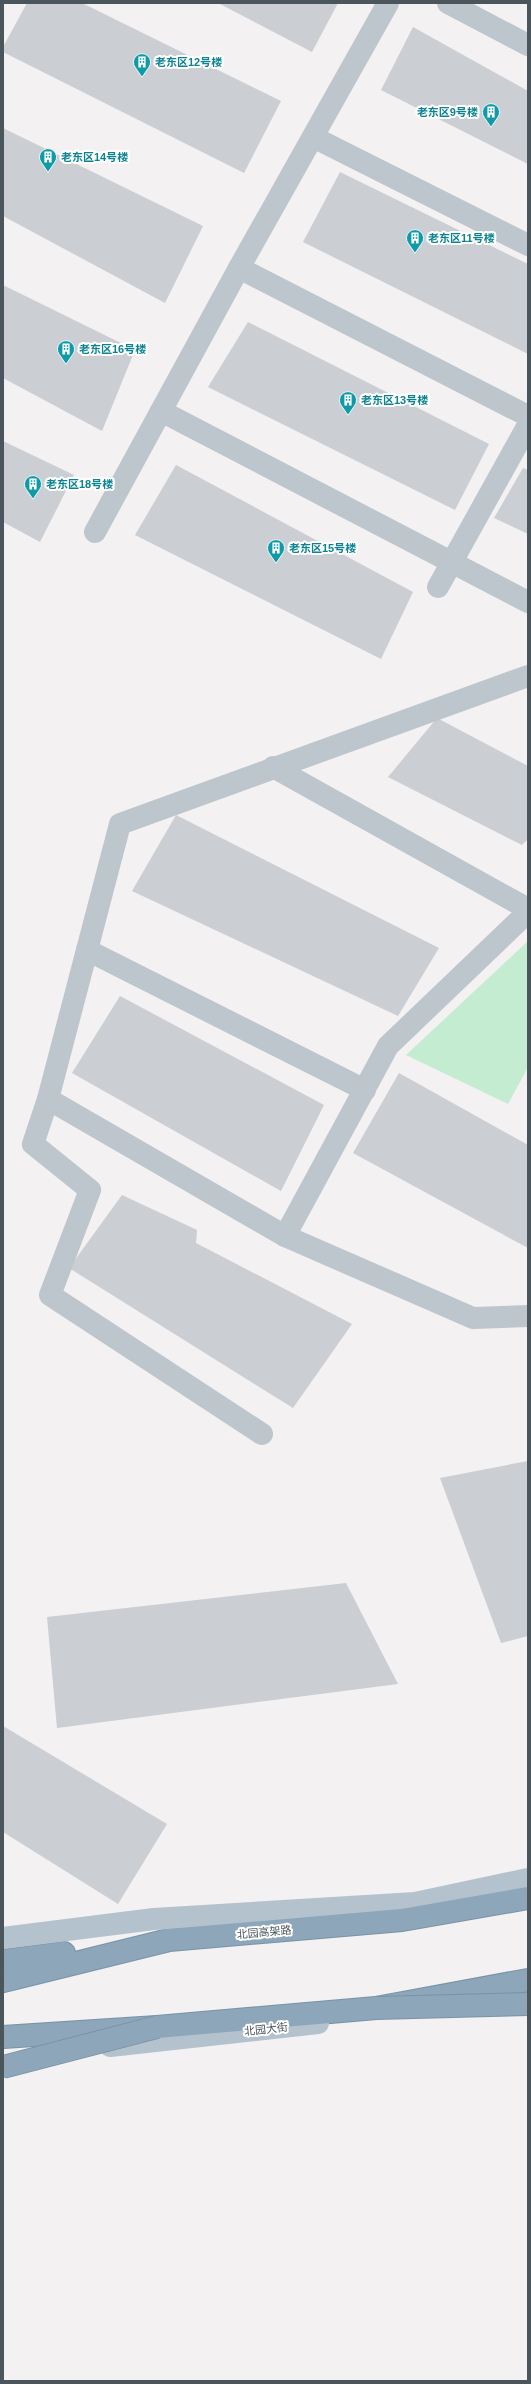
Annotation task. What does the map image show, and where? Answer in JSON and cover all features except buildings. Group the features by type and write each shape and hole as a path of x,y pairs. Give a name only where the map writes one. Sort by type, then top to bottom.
{"highway":[{"name":"北园高架路","path":"3,1981 169,1940 402,1920 528,1898"},
{"path":"3,1961 169,1940"},
{"path":"376,2008 528,1980"},
{"path":"3,2037 157,2027 376,2008 528,2004"},
{"path":"3,2067 157,2027"}],"main road":[{"path":"3,1938 154,1919 415,1903 528,1879"},
{"name":"北园大街","path":"3,2058 310,2024 528,1987"}],"street":[{"path":"95,532 239,268 388,3"},
{"path":"448,3 528,45"},
{"path":"313,137 528,245"},
{"path":"239,268 528,416"},
{"path":"161,411 528,602"},
{"path":"438,587 528,425"},
{"path":"262,1434 50,1295 90,1190 33,1144 48,1099 120,824 273,767 528,676"},
{"path":"273,767 528,911 388,1046 285,1236"},
{"path":"87,950 365,1090"},
{"path":"48,1099 285,1236 473,1318 528,1316"}],"green space":[{"path":"528,941 528,1067 508,1104 406,1055"}],"place":[{"name":"老东区12号楼","path":"142,77"},
{"name":"老东区9号楼","path":"491,127"},
{"name":"老东区14号楼","path":"48,172"},
{"name":"老东区11号楼","path":"415,253"},
{"name":"老东区16号楼","path":"66,364"},
{"name":"老东区13号楼","path":"348,415"},
{"name":"老东区18号楼","path":"33,499"},
{"name":"老东区15号楼","path":"276,563"}]}
